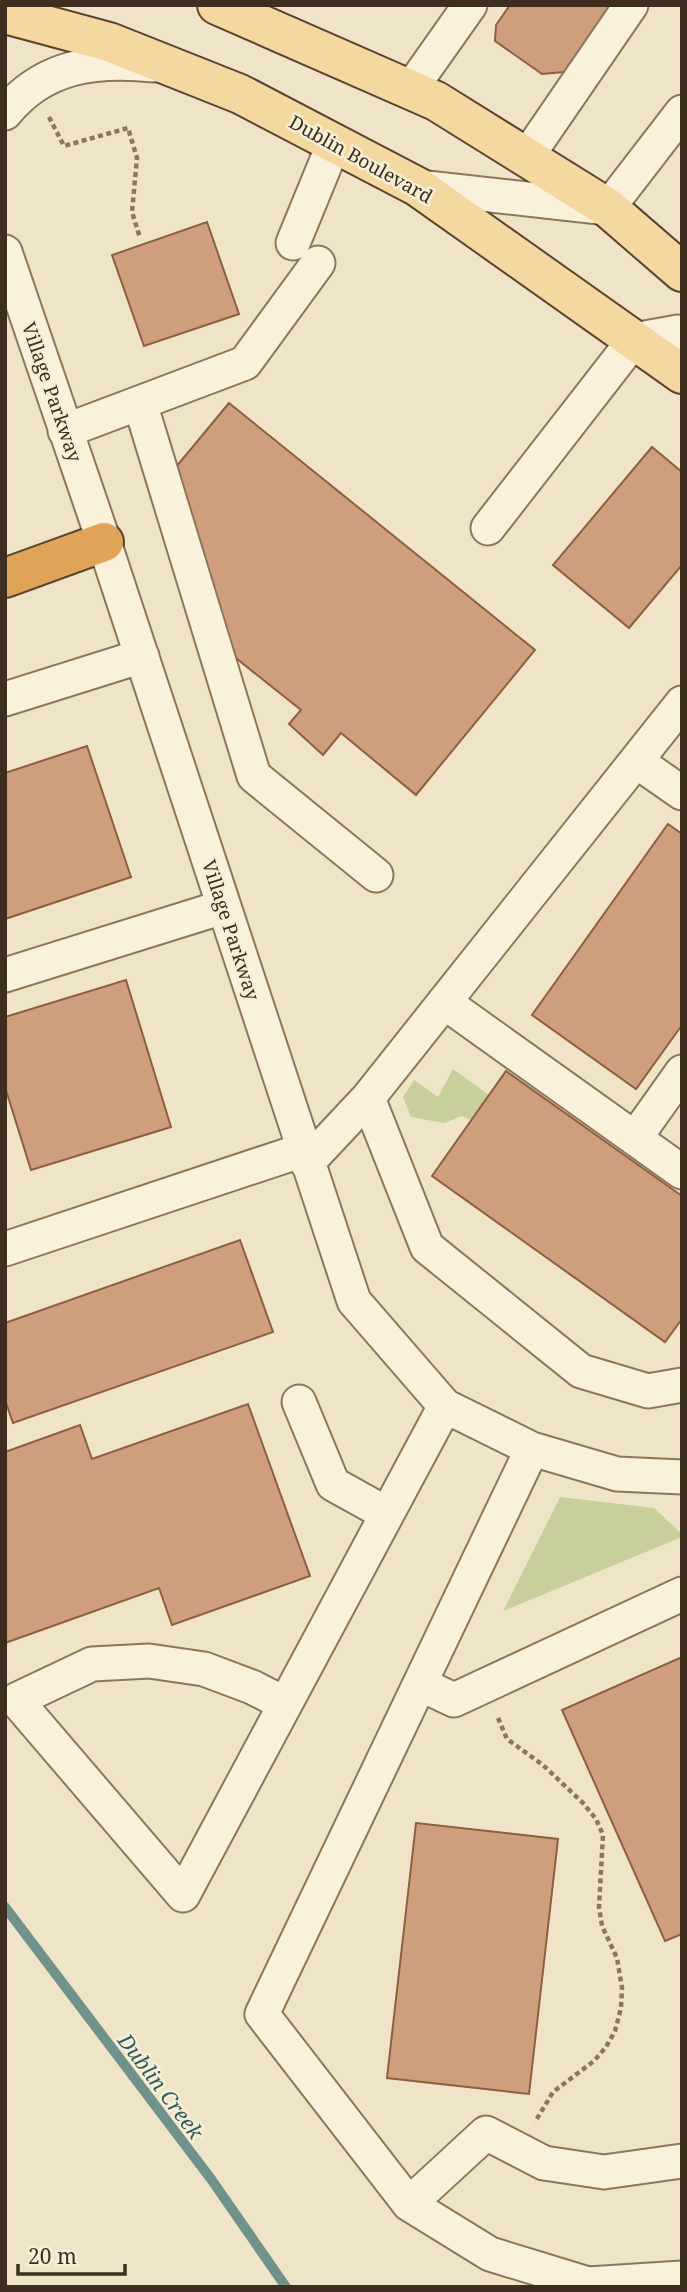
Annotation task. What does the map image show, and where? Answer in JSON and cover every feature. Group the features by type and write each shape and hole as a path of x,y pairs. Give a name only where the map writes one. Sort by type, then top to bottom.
{"highway":[{"path":"5,578 104,542"}],"main road":[{"path":"239,10 436,101 608,208 682,272"},
{"name":"Dublin Boulevard","path":"5,14 109,41 240,94 418,187 682,374"}],"street":[{"path":"410,90 470,5"},
{"path":"526,158 631,5"},
{"path":"5,113 36,83 66,69 126,62 171,67"},
{"path":"418,187 608,208 682,112"},
{"path":"65,431 245,363 305,253 334,143"},
{"name":"Village Parkway","path":"5,252 142,656 354,1301 445,1406 532,1449 617,1474 682,1477"},
{"path":"488,528 634,340 682,333"},
{"path":"140,402 254,776 376,875"},
{"path":"5,699 142,656"},
{"path":"5,1249 305,1157 368,1098 682,703"},
{"path":"636,761 682,793"},
{"path":"5,975 223,907"},
{"path":"443,1002 682,1172"},
{"path":"635,1138 682,1072"},
{"path":"368,1098 428,1247 581,1371 648,1391 682,1385"},
{"path":"299,1402 333,1484 387,1514"},
{"path":"285,1704 252,1687 204,1669 149,1661 92,1664 16,1700 183,1895 445,1406"},
{"path":"532,1449 262,2014 409,2204 490,2254 588,2284 682,2278"},
{"path":"420,1684 454,1700 682,1594"},
{"path":"409,2204 486,2133 544,2163 604,2172 682,2161"}],"path":[{"path":"45,110 64,146 128,128 137,158 132,212 140,238"},
{"path":"508,1739 544,1765 596,1819 603,1835 599,1906 602,1926 617,1958 622,1988 621,2008 615,2031 606,2047 594,2061 553,2092 538,2115 523,2152"}],"green space":[{"path":"453,1069 489,1095 471,1120 462,1116 444,1123 411,1117 403,1097 414,1080 438,1097"},
{"path":"560,1497 654,1508 682,1537 503,1611"}],"building":[{"path":"510,5 610,5 564,72 542,74 495,41 496,25"},
{"path":"207,222 239,314 144,346 112,255"},
{"path":"229,403 535,650 416,795 341,733 323,755 289,724 301,710 232,655 176,467"},
{"path":"652,447 682,472 682,565 629,628 553,565"},
{"path":"87,746 131,877 5,919 5,773"},
{"path":"668,824 682,834 682,1025 636,1089 532,1015"},
{"path":"126,980 171,1127 31,1170 5,1087 5,1017"},
{"path":"506,1071 682,1196 682,1319 665,1342 432,1176"},
{"path":"240,1240 273,1332 13,1423 5,1400 5,1323"},
{"path":"248,1404 310,1576 172,1625 159,1588 5,1643 5,1452 80,1425 92,1459"},
{"path":"682,1657 682,1934 665,1941 562,1710"},
{"path":"416,1823 558,1839 529,2094 387,2078"}],"waterway":[{"name":"Dublin Creek","path":"5,1907 211,2179 286,2287"}]}
